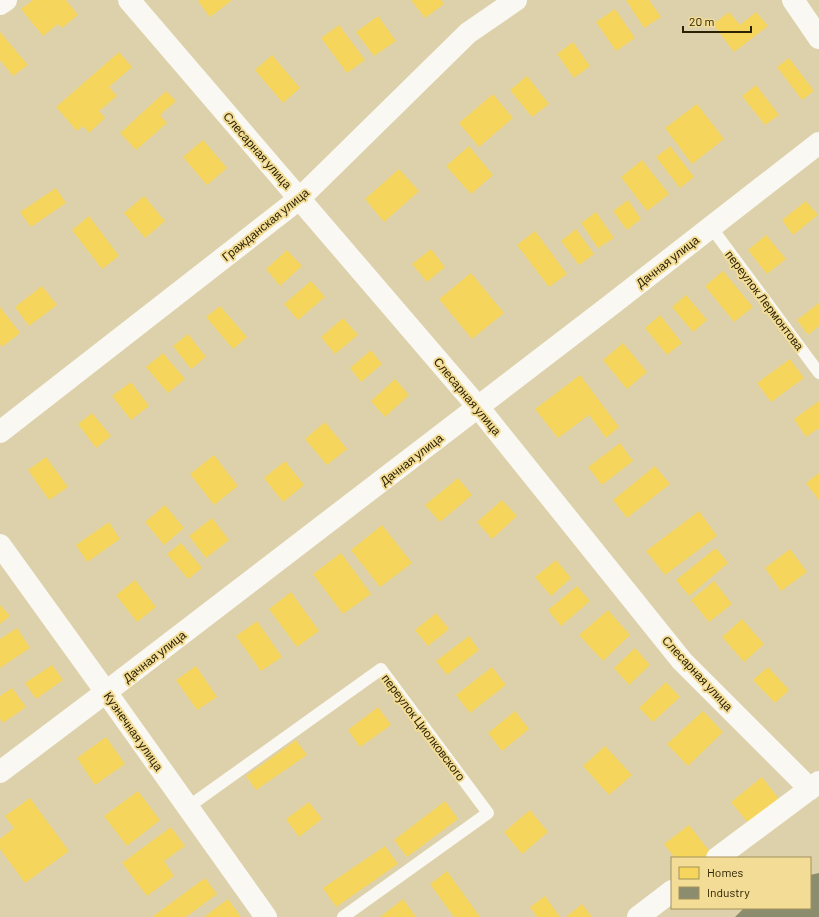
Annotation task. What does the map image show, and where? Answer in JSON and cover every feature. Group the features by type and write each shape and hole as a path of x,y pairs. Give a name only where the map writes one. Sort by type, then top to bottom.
{"street":[{"path":"0,4 6,0"},
{"name":"Слесарная улица","path":"129,0 478,407 682,661 816,789"},
{"name":"Гражданская улица","path":"0,432 299,198 468,33 516,0"},
{"path":"793,0 819,38"},
{"name":"Дачная улица","path":"0,772 478,407 819,143"},
{"name":"Кузнечная улица","path":"0,545 266,917"},
{"path":"718,857 816,789"},
{"path":"638,917 671,892"}],"lane":[{"name":"переулок Лермонтова","path":"711,227 819,373"},
{"name":"переулок Циолковского","path":"188,807 381,669 488,813 344,917"}],"building: Homes":[{"path":"33,0 66,0 78,15 62,28 58,24 43,36 21,9"},
{"path":"232,0 210,17 198,1"},
{"path":"411,0 441,0 444,4 425,18"},
{"path":"626,0 649,0 661,17 644,28"},
{"path":"615,9 635,38 616,51 596,22"},
{"path":"729,12 740,25 756,12 768,26 734,52 713,24"},
{"path":"378,16 396,41 374,56 356,32"},
{"path":"339,25 365,60 347,73 321,38"},
{"path":"0,32 28,65 13,76 0,60"},
{"path":"573,42 590,66 574,78 557,54"},
{"path":"119,52 132,67 109,87 117,96 99,111 105,118 89,133 83,126 77,131 56,107"},
{"path":"272,55 300,88 283,103 255,70"},
{"path":"789,58 814,91 802,100 777,67"},
{"path":"527,76 549,104 532,117 510,90"},
{"path":"756,85 779,115 765,125 742,96"},
{"path":"166,91 176,101 160,115 167,123 136,150 120,133"},
{"path":"493,94 513,118 479,147 459,123"},
{"path":"697,104 724,139 692,164 665,128"},
{"path":"203,140 227,168 207,185 183,157"},
{"path":"469,146 493,175 471,194 446,166"},
{"path":"670,146 694,177 680,188 656,157"},
{"path":"642,160 669,194 647,211 621,177"},
{"path":"399,169 419,191 384,222 365,199"},
{"path":"56,188 66,203 31,227 20,212"},
{"path":"144,196 165,221 145,238 124,213"},
{"path":"628,200 641,219 627,230 613,211"},
{"path":"806,201 818,215 793,235 782,220"},
{"path":"596,212 614,238 598,248 581,223"},
{"path":"89,216 119,256 102,269 72,230"},
{"path":"576,229 594,254 579,265 561,241"},
{"path":"535,231 567,274 549,287 517,245"},
{"path":"766,235 786,259 767,274 748,250"},
{"path":"431,249 445,267 427,282 412,264"},
{"path":"287,250 302,266 280,286 266,269"},
{"path":"723,271 753,307 734,322 705,286"},
{"path":"471,273 504,313 472,339 439,299"},
{"path":"311,281 325,297 298,320 284,304"},
{"path":"42,286 57,305 29,326 15,307"},
{"path":"686,295 707,320 693,332 672,307"},
{"path":"819,303 819,326 808,335 797,320"},
{"path":"220,306 247,337 233,349 206,317"},
{"path":"0,307 20,333 2,347 0,344"},
{"path":"660,315 682,343 667,355 645,328"},
{"path":"343,318 358,335 335,354 321,337"},
{"path":"188,334 206,357 191,369 173,346"},
{"path":"623,343 647,372 627,389 603,360"},
{"path":"371,350 382,364 361,382 350,368"},
{"path":"163,353 185,379 168,393 146,367"},
{"path":"790,359 804,378 771,402 757,383"},
{"path":"580,375 619,427 606,438 589,415 558,438 535,409"},
{"path":"395,379 409,395 385,417 371,401"},
{"path":"131,382 149,406 131,420 112,396"},
{"path":"819,401 819,428 806,437 794,419"},
{"path":"92,413 111,436 96,448 78,424"},
{"path":"325,422 347,449 327,465 305,439"},
{"path":"620,443 633,461 602,485 588,467"},
{"path":"214,455 238,486 214,505 190,474"},
{"path":"46,457 68,487 49,500 28,470"},
{"path":"285,461 304,485 283,502 264,478"},
{"path":"655,466 670,484 627,518 613,500"},
{"path":"819,473 819,500 806,483"},
{"path":"458,478 472,495 440,522 425,505"},
{"path":"502,500 517,516 492,539 477,522"},
{"path":"165,505 184,528 164,545 145,522"},
{"path":"699,511 717,536 665,575 646,551"},
{"path":"212,518 229,540 206,558 189,536"},
{"path":"109,522 120,539 87,562 76,545"},
{"path":"382,525 412,563 380,587 351,550"},
{"path":"181,543 202,568 188,579 167,554"},
{"path":"716,548 728,563 689,596 676,580"},
{"path":"790,549 807,572 781,591 765,568"},
{"path":"341,553 371,594 343,614 313,574"},
{"path":"556,560 571,578 551,596 535,577"},
{"path":"135,580 156,607 137,622 116,595"},
{"path":"714,581 732,604 709,622 691,600"},
{"path":"577,586 590,601 561,626 548,610"},
{"path":"291,592 319,631 297,647 269,609"},
{"path":"0,605 10,616 0,624"},
{"path":"608,610 630,635 603,661 579,635"},
{"path":"436,613 449,629 428,646 415,630"},
{"path":"742,619 764,644 744,662 722,637"},
{"path":"257,621 282,657 261,671 236,636"},
{"path":"17,628 30,648 0,668 0,639"},
{"path":"469,636 479,650 447,675 436,661"},
{"path":"635,648 650,665 629,685 614,668"},
{"path":"52,665 63,680 36,699 25,683"},
{"path":"196,666 217,697 197,710 176,680"},
{"path":"492,667 506,685 470,713 456,695"},
{"path":"768,667 789,690 775,703 753,680"},
{"path":"666,682 680,697 653,722 639,708"},
{"path":"12,688 26,707 3,723 0,719 0,696"},
{"path":"378,707 391,725 360,747 348,730"},
{"path":"515,711 529,729 502,751 488,733"},
{"path":"703,711 723,732 688,766 667,744"},
{"path":"106,737 125,764 95,785 77,758"},
{"path":"296,740 307,755 256,790 246,776"},
{"path":"605,746 632,775 609,795 583,766"},
{"path":"762,777 779,799 749,824 731,802"},
{"path":"138,791 160,820 127,846 104,816"},
{"path":"30,798 69,851 25,883 0,849 0,839 14,828 5,816"},
{"path":"445,801 458,819 407,857 394,840"},
{"path":"309,802 322,819 299,837 286,819"},
{"path":"530,810 548,832 522,854 504,832"},
{"path":"689,825 710,852 704,857 674,857 664,844"},
{"path":"171,827 185,846 164,861 174,876 147,896 122,863"},
{"path":"385,846 398,864 336,907 323,888"},
{"path":"447,871 480,917 454,917 430,884"},
{"path":"205,878 217,894 186,917 152,917"},
{"path":"545,896 560,917 537,917 530,907"},
{"path":"228,899 241,917 204,917"},
{"path":"403,899 416,917 380,917"},
{"path":"582,904 592,917 566,917"}],"building: Industry":[{"path":"819,873 819,917 735,917 743,909 811,909 811,875"}]}
